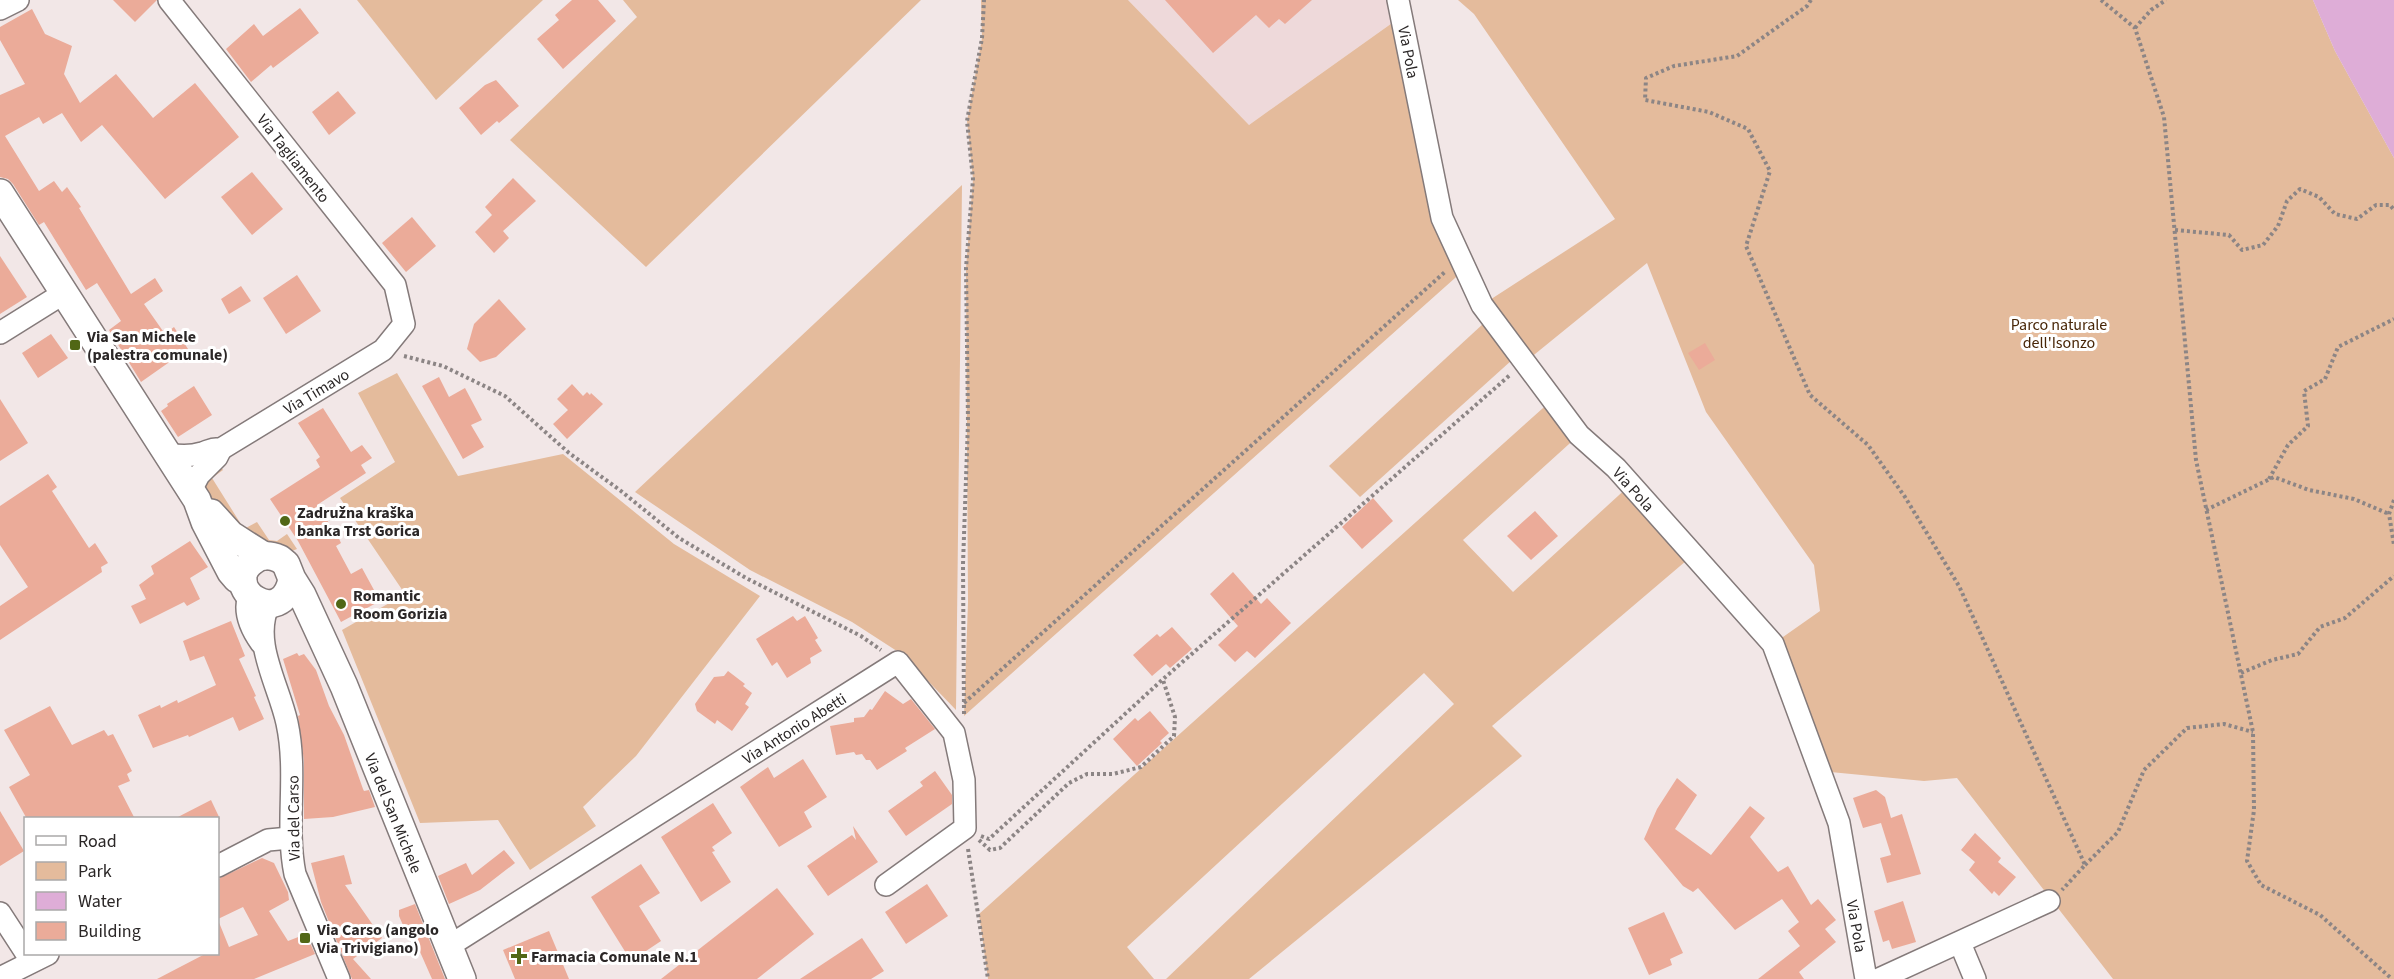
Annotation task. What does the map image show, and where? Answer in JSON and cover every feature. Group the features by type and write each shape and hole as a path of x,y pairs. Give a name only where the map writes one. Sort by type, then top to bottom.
{"main road":[{"name":"Via del San Michele","path":"0,193 194,495 226,531 264,556 280,559 290,571 344,686 462,979"},
{"name":"Via del San Michele","path":"194,495 205,522 231,572 237,579 325,647"},
{"path":"264,556 249,564 244,572 260,595 285,597 292,579"}],"street":[{"path":"0,9 18,0"},
{"name":"Via Tagliamento","path":"169,0 395,285 405,324"},
{"name":"Via Pola","path":"1398,0 1442,218 1482,305 1579,435 1616,468 1773,644 1839,823 1866,979"},
{"path":"0,333 64,293"},
{"name":"Via Timavo","path":"194,495 199,475 217,457 221,449 383,350 405,324"},
{"name":"Via Timavo","path":"167,454 183,456 202,453 213,448 221,449"},
{"name":"Via del Carso","path":"260,595 245,606 254,634 266,651 287,723 292,755 290,838 295,874 339,979"},
{"path":"886,885 965,828 964,780 954,733 898,662"},
{"name":"Via Antonio Abetti","path":"449,946 898,662"},
{"path":"219,865 268,840 290,838"},
{"path":"1879,979 2049,901"},
{"path":"0,913 24,944"},
{"path":"1960,943 1975,979"},
{"path":"0,978 33,955"}],"path":[{"path":"964,716 963,564 968,422 966,268 973,178 967,121 982,38 984,0"},
{"path":"1810,0 1807,6 1737,56 1674,66 1646,78 1645,100 1709,112 1748,129 1770,171 1746,246 1810,395 1868,445 1905,497 1953,576 2063,812 2085,865"},
{"path":"2100,0 2135,28 2164,117 2196,460 2253,732 2254,810 2247,861 2261,885 2320,915 2392,979"},
{"path":"2135,28 2151,10 2166,0"},
{"path":"2175,230 2229,235 2242,250 2263,245 2278,226 2287,201 2300,189 2319,197 2335,214 2357,219 2376,205 2390,205 2394,210"},
{"path":"964,703 1460,259"},
{"path":"2269,479 2288,446 2308,426 2304,391 2325,380 2338,347 2394,319"},
{"path":"383,350 443,366 505,396 569,453 679,538 746,578 861,636 898,662"},
{"path":"965,828 988,839 1162,680 1524,363"},
{"path":"2206,510 2274,477 2309,490 2354,499 2389,514"},
{"path":"2394,500 2389,514 2394,545"},
{"path":"2241,674 2272,660 2298,654 2320,627 2346,618 2394,576"},
{"path":"965,828 990,850 1000,848 1069,783 1087,774 1113,774 1141,767 1174,736 1175,717 1162,680"},
{"path":"2049,901 2118,832 2144,770 2187,728 2224,724 2253,732"},
{"path":"965,828 988,979"}],"shaded area":[{"path":"1128,0 1398,0 1402,16 1249,125"}],"green space":[{"path":"357,0 543,0 436,100"},
{"path":"623,0 921,0 646,267 510,140 637,17"},
{"path":"981,0 1128,0 1249,125 1402,16 1464,270 964,716 968,602 966,268 973,179 967,121 982,38"},
{"name":"Parco naturale dell'Isonzo","path":"1458,0 2313,0 2335,51 2394,158 2394,979 2113,979 1957,778 1924,781 1820,771 1773,644 1820,611 1814,565 1706,412 1647,263 1524,363 1482,305 1615,219 1474,14"},
{"path":"962,185 956,710 903,655 852,622 750,570 635,492"},
{"path":"1484,323 1512,360 1360,497 1329,466"},
{"path":"397,373 458,476 563,454 674,544 760,596 636,756 583,807 596,826 530,870 498,820 420,823 342,630 405,594 340,498 395,462 358,393"},
{"path":"1552,400 1579,435 1463,540 1513,592 1630,485 1693,555 1492,726 1522,756 1249,979 1166,979 1454,704 1424,673 1127,947 1154,979 988,979 979,914"},
{"path":"221,467 223,470 212,478 244,529 257,522 269,540 277,541 287,534 297,549 292,551 268,542 222,518 205,490 205,484"}],"water":[{"path":"2313,0 2394,0 2394,158 2335,51"}],"building":[{"path":"113,0 157,0 135,22"},
{"path":"572,0 598,0 616,21 563,69 537,39 559,20 555,15"},
{"path":"1165,0 1312,0 1285,24 1279,19 1269,28 1256,15 1213,53"},
{"path":"300,8 319,33 273,68 271,65 251,82 226,49 254,24 263,36"},
{"path":"32,9 45,34 72,46 64,74 80,103 116,74 153,118 195,83 239,137 165,199 102,125 81,142 62,113 43,124 39,117 5,136 39,191 54,181 62,192 67,187 131,294 155,278 163,291 144,304 165,334 174,327 188,349 141,382 109,330 121,321 97,283 86,290 44,222 39,225 13,184 8,179 0,177 0,95 25,84 0,40 0,27"},
{"path":"496,80 519,106 481,135 459,108 485,85"},
{"path":"338,91 356,113 329,135 312,112"},
{"path":"252,172 283,209 252,235 221,197"},
{"path":"513,178 536,201 503,231 509,238 494,253 475,232 492,215 485,207"},
{"path":"412,217 436,246 406,272 382,243"},
{"path":"0,256 27,297 0,314"},
{"path":"297,275 321,311 286,334 263,298"},
{"path":"241,286 251,301 229,314 221,299"},
{"path":"499,299 526,329 496,357 480,362 467,349 474,324"},
{"path":"51,334 68,358 38,378 22,353"},
{"path":"1705,343 1715,360 1699,370 1688,353"},
{"path":"439,377 449,397 465,388 482,420 471,425 484,447 463,459 422,386"},
{"path":"572,384 583,396 587,392 590,395 591,393 603,404 567,439 553,424 568,410 557,399"},
{"path":"194,386 212,415 178,437 161,411 168,406 167,404"},
{"path":"0,399 28,443 0,461"},
{"path":"323,408 351,452 362,445 372,458 361,465 366,473 317,505 334,528 341,543 336,546 351,574 362,568 380,601 341,622 298,541 270,499 320,467 316,460 320,457 298,423"},
{"path":"48,474 57,487 52,491 89,548 95,543 108,563 101,567 102,572 0,640 0,606 28,587 0,545 0,506"},
{"path":"1373,498 1393,521 1362,549 1342,527"},
{"path":"1535,511 1558,536 1531,560 1507,536"},
{"path":"190,541 208,567 190,578 200,599 187,606 184,602 140,624 131,606 146,599 139,585 154,574 151,566"},
{"path":"1233,572 1261,604 1267,598 1291,623 1255,658 1247,651 1235,662 1218,645 1238,626 1210,594"},
{"path":"793,616 797,621 805,616 818,638 815,640 822,651 810,658 811,663 787,678 777,662 772,666 756,639"},
{"path":"231,621 245,656 239,659 264,719 239,731 233,717 189,737 188,735 153,748 138,715 160,705 161,708 177,700 178,703 216,685 204,656 190,661 183,641"},
{"path":"1172,627 1192,649 1170,668 1166,664 1152,676 1133,655 1157,634 1160,637"},
{"path":"297,653 299,656 304,654 316,670 329,706 344,735 363,789 364,791 369,790 375,807 333,817 304,819 304,761 298,716 300,715 283,659"},
{"path":"728,671 745,684 743,686 752,693 745,704 749,707 732,731 717,720 715,724 697,711 695,704 714,677 724,676"},
{"path":"885,691 903,704 911,699 935,729 905,748 907,751 877,770 862,754 856,755 854,752 836,755 830,726 854,722 854,718 864,717 870,709 872,710"},
{"path":"50,706 72,745 104,730 108,736 113,734 132,771 127,774 130,781 118,786 134,817 26,817 9,787 30,775 4,730"},
{"path":"1150,711 1169,733 1160,741 1162,743 1137,766 1113,739 1135,718 1138,721"},
{"path":"803,759 827,797 804,812 812,827 779,847 740,787 768,767 774,778"},
{"path":"935,771 952,795 952,804 906,836 888,811 923,786 920,782"},
{"path":"1677,778 1697,795 1675,829 1711,855 1750,806 1765,818 1750,837 1778,872 1788,866 1811,905 1818,899 1836,920 1825,929 1836,942 1799,972 1804,979 1758,979 1800,946 1788,931 1799,922 1782,899 1735,930 1698,888 1693,892 1683,886 1644,839 1657,809"},
{"path":"1876,790 1885,797 1891,818 1902,814 1921,874 1887,883 1880,858 1891,855 1881,823 1863,828 1853,798"},
{"path":"211,800 220,819 219,817 178,817"},
{"path":"713,803 732,833 712,847 715,851 712,852 731,882 701,902 661,837"},
{"path":"0,811 24,851 0,866"},
{"path":"853,826 878,862 828,896 807,866 852,835 856,840"},
{"path":"1975,833 2001,858 1998,862 2016,877 1999,896 1994,891 1992,894 1969,870 1975,862 1961,850"},
{"path":"504,850 515,863 480,890 449,904 438,876 466,863 472,875"},
{"path":"344,855 352,884 345,885 382,938 353,959 371,979 352,979 321,902 311,863"},
{"path":"262,858 274,863 288,892 289,900 269,911 288,941 306,934 315,954 254,979 157,979 203,955 219,955 219,922 229,947 258,935 243,907 219,919 219,879"},
{"path":"641,864 660,893 639,906 661,941 631,961 591,897"},
{"path":"927,884 948,916 906,944 885,912"},
{"path":"777,888 814,934 757,979 661,979"},
{"path":"1903,901 1916,942 1892,949 1889,940 1883,942 1874,911"},
{"path":"415,904 445,979 432,979 413,936 409,939 399,916 399,910"},
{"path":"1664,912 1683,953 1670,959 1672,965 1649,975 1628,928"},
{"path":"549,931 569,979 515,979 503,950"},
{"path":"862,938 884,971 871,979 800,979"}],"place":[{"name":"Via San Michele (palestra comunale)","path":"75,345"},
{"name":"Zadružna kraška banka Trst Gorica","path":"285,521"},
{"name":"Romantic Room Gorizia","path":"341,604"},
{"name":"Via Carso (angolo Via Trivigiano)","path":"305,938"},
{"name":"Farmacia Comunale N.1","path":"519,956"}]}
